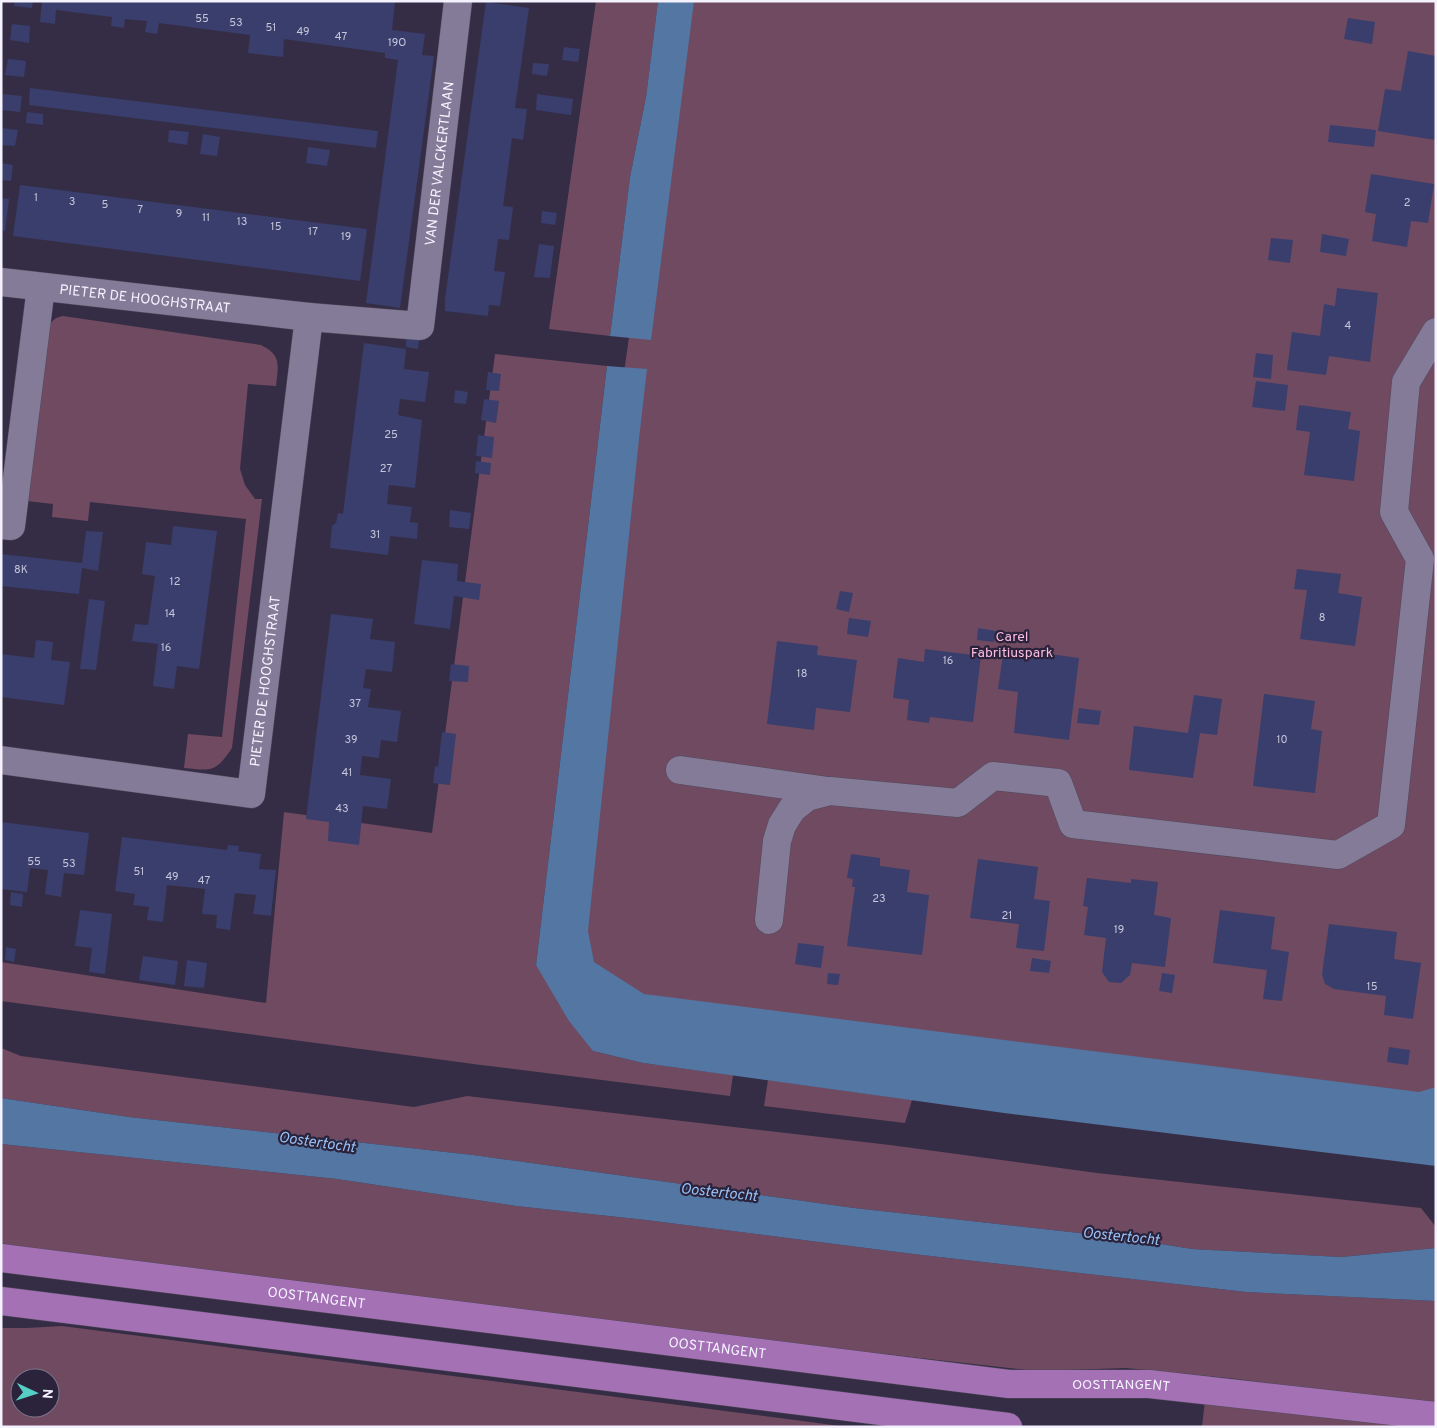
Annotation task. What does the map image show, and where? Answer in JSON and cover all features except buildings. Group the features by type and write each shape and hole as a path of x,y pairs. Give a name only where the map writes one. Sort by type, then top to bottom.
{"main road":[{"name":"OOSTTANGENT","path":"1,1258 1009,1384 1149,1384 1436,1416"},
{"path":"1,1301 1008,1427"}],"street":[{"name":"VAN DER VALCKERTLAAN","path":"420,326 458,1"},
{"name":"PIETER DE HOOGHSTRAAT","path":"1,282 309,317 420,326"},
{"name":"PIETER DE HOOGHSTRAAT","path":"1,524 11,526 41,287"},
{"name":"PIETER DE HOOGHSTRAAT","path":"1,760 251,794 309,317"},
{"path":"680,770 830,791 958,803 993,776 1058,783 1072,824 1338,855 1391,825 1428,552 1394,512 1406,382 1436,332"},
{"path":"769,920 777,841 782,825 792,809 807,797 830,791"}],"green space":[{"path":"596,1 658,1 646,97 630,177 610,336 549,329"},
{"name":"Carel Fabritiuspark","path":"677,1 1436,1 1436,1107 593,1051 643,1063 733,1075 730,1096 1,1001 1,962 266,1003 284,812 432,833 495,354 607,366 536,965 539,968"},
{"path":"63,316 261,345 276,357 278,367 276,386 248,384 240,469 245,485 255,499 262,499 232,748 222,762 213,768 201,770 184,768 188,734 222,737 246,519 90,502 88,521 52,517 53,504 27,501 48,325 56,318"},
{"path":"1,1048 21,1056 414,1107 467,1096 890,1145 1097,1173 1421,1208 1436,1227 1436,1248 1341,1257 1192,1249 1124,1238 854,1208 473,1155 129,1117 1,1098"},
{"path":"768,1080 912,1100 905,1123 764,1106"},
{"path":"1,1144 337,1179 516,1206 1246,1292 1436,1301 1436,1406 1398,1404 1237,1379 1126,1368 1036,1371 884,1354 452,1304 1,1244"},
{"path":"62,1326 847,1427 1,1427 1,1328"},
{"path":"1205,1400 1406,1427 1202,1427"}],"water":[{"path":"658,1 694,1 651,340 610,336 630,177 646,97"},
{"path":"607,366 647,369 588,931 594,962 644,994 1419,1092 1436,1087 1436,1166 1004,1113 643,1063 593,1051 569,1021 536,965"},
{"name":"Oostertocht","path":"1,1098 129,1117 473,1155 854,1208 1124,1238 1192,1249 1341,1257 1436,1248 1436,1301 1246,1292 516,1206 337,1179 1,1144"}]}
